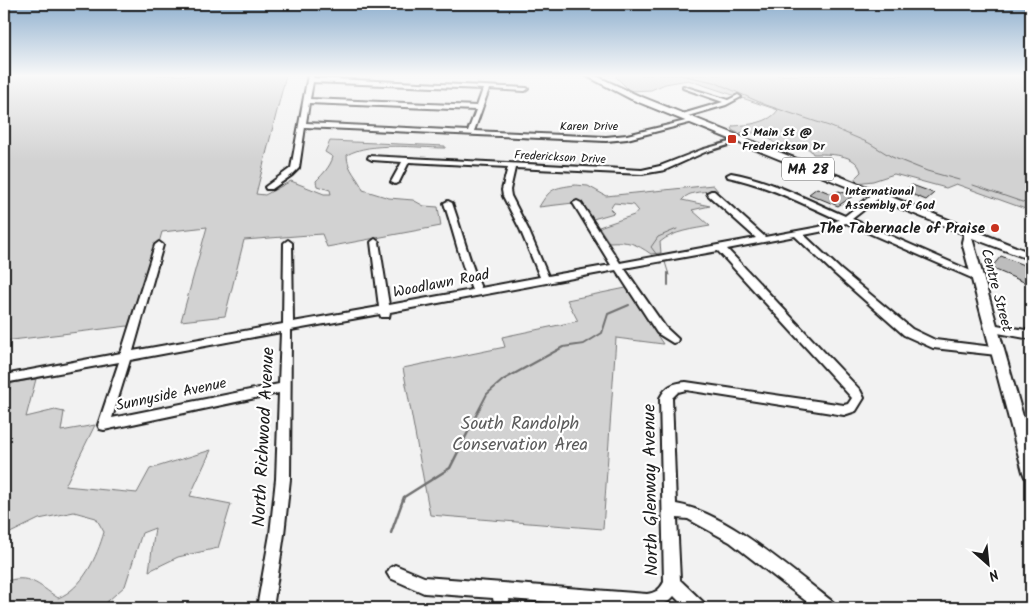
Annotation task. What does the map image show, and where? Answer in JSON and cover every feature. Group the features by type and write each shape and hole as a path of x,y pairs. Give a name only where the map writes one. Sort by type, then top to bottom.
{"main road":[{"name":"MA 28","path":"649,104 1031,257"},
{"name":"Centre Street","path":"971,233 967,239 977,277 997,329 997,351 1031,472"}],"street":[{"path":"269,187 295,168 306,104"},
{"path":"369,104 479,108"},
{"path":"470,133 481,104"},
{"path":"681,116 723,104"},
{"name":"Karen Drive","path":"303,125 606,139 627,137 694,121"},
{"name":"Frederickson Drive","path":"372,158 642,172 662,168 703,151 742,140"},
{"path":"395,182 407,160"},
{"path":"512,166 506,190 507,196 524,229 545,279"},
{"path":"730,174 748,178 977,277"},
{"path":"711,193 762,239"},
{"name":"Woodlawn Road","path":"4,379 287,327 384,313 478,292 831,226 846,220 876,196"},
{"path":"448,203 461,241 466,265 478,292"},
{"path":"576,203 661,330 673,339"},
{"path":"797,233 838,272 908,332 933,344 997,351"},
{"path":"375,242 384,313"},
{"name":"North Richwood Avenue","path":"265,608 281,505 286,386 288,243"},
{"path":"127,357 159,245"},
{"name":"North Glenway Avenue","path":"395,573 424,586 647,602 663,597 672,583 666,398 672,388 686,386 844,410 852,408 858,398 850,386 720,247"},
{"path":"997,329 1031,335"},
{"path":"997,329 1031,340"},
{"name":"Sunnyside Avenue","path":"127,357 104,425 286,386"},
{"path":"670,510 690,513 735,537 827,608"},
{"path":"672,583 697,608"},
{"path":"500,591 503,608"}],"green space":[{"path":"4,104 279,104 256,194 265,195 291,181 324,194 331,194 330,190 317,186 316,181 332,161 333,157 325,152 330,141 445,146 445,148 368,148 347,155 351,169 363,190 389,198 413,200 424,206 438,207 441,226 327,247 322,234 244,240 225,316 181,321 207,227 162,232 136,325 4,341 4,206 6,203 4,202"},
{"path":"759,104 1031,104 1031,211 956,184 946,188 894,174 873,181 856,183 855,178 861,172 854,161 848,158 813,154 810,150 801,146 775,144 766,136 735,132 731,129 733,126 764,121 778,110"},
{"path":"575,185 588,186 606,196 713,185 718,191 694,193 682,200 710,206 692,210 710,226 671,235 660,242 661,253 651,254 631,244 609,242 599,227 634,215 638,210 634,205 614,203 610,209 614,213 593,219 582,202 539,207 546,196 553,190"},
{"name":"South Randolph Conservation Area","path":"626,288 663,344 616,338 603,529 430,515 403,368 505,347 502,337 578,321 567,300"},
{"path":"36,379 26,417 55,410 64,412 61,431 95,425 65,486 137,493 150,469 211,450 190,496 231,504 218,548 178,557 149,571 155,528 142,533 125,586 100,608 4,608 4,582 27,579 58,598 75,587 88,571 104,532 96,518 74,512 39,519 4,536 4,402 12,383"}],"building":[{"path":"912,185 934,193 926,200 904,191"},
{"name":"International Assembly of God","path":"817,188 832,194 839,191 853,196 838,206 809,194"},
{"path":"1001,256 1031,268 1031,285 991,268"}],"waterway":[{"path":"763,104 829,126 869,143 892,157 927,171 959,180"},
{"path":"973,185 1031,205"},
{"path":"657,255 651,247 658,237 677,229"},
{"path":"665,262 669,275"},
{"path":"668,273 668,285"},
{"path":"473,421 487,394 503,380 563,347 584,344 602,333 608,314 629,305"},
{"path":"391,533 404,497 450,468 474,420"}],"place":[{"name":"S Main St @ Frederickson Dr","path":"732,139"},
{"name":"International Assembly of God","path":"835,198"},
{"name":"The Tabernacle of Praise","path":"995,228"}]}
